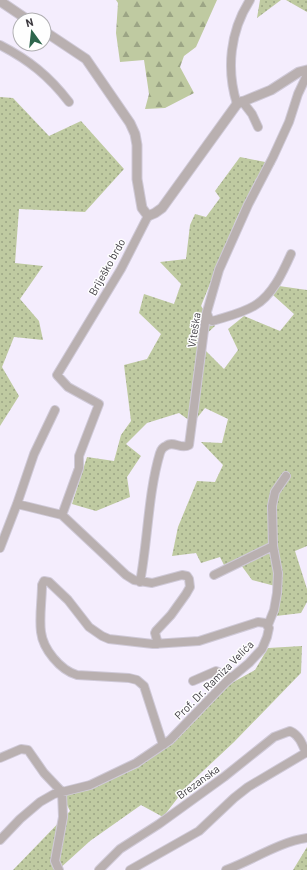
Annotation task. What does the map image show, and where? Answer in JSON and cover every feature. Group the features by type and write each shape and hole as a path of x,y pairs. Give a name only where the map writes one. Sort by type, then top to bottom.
{"street":[{"path":"250,0 237,26 232,46 230,67 232,89 239,102 252,114 258,127"},
{"path":"2,1 17,12"},
{"path":"52,36 86,59 130,123 135,134 137,144 137,179 142,208 148,216"},
{"path":"0,45 40,70 56,85 69,102"},
{"path":"239,102 270,90 299,72 307,70"},
{"name":"Viteška","path":"140,582 145,556 153,488 161,451 168,444 182,447 189,445 207,313 219,270 248,205 289,122 298,94 307,75"},
{"name":"Briješko brdo","path":"62,514 79,468 79,456 99,404 68,387 57,375 121,269 148,216 162,208 239,102"},
{"path":"207,313 209,319 216,320 246,310 255,305 267,296 284,270 291,254"},
{"path":"0,548 34,454 56,410"},
{"path":"268,625 274,610 278,573 273,546 272,506 275,492 286,476"},
{"path":"17,504 62,514 126,575 134,580 152,583 182,575 187,576 190,587 186,594 171,615 156,630 155,634 158,644"},
{"path":"214,575 273,546"},
{"name":"Prof. Dr. Ramiza Velića","path":"0,840 20,818 40,802 54,794 90,785 136,763 163,745 179,731 231,678 252,660 262,649 269,632 268,625 258,622 199,641 158,644 109,639 89,627 68,600 49,582 44,581 42,585 41,634 50,654 58,663 70,672 77,675 129,678 137,680 144,686 163,745"},
{"path":"193,681 216,671 231,678"},
{"name":"Brezanska","path":"99,870 120,850 224,777 274,737 290,731 296,733 306,752 248,787 198,832 130,870"},
{"path":"2,757 21,749 28,750 44,773 62,792 63,817 55,861 59,870"},
{"path":"226,870 244,864 279,847 307,838"}],"green space":[{"path":"116,0 217,0 196,47 184,56 180,67 194,93 165,108 145,109 149,94 144,60 120,62 116,33 118,3"},
{"path":"260,0 281,0 257,18"},
{"path":"286,0 307,0 307,12"},
{"path":"0,97 13,98 49,136 81,121 124,169 85,212 19,209 15,263 43,266 20,299 39,321 43,340 14,337 2,367 19,396 0,426"},
{"path":"240,157 275,164 256,179 235,222 201,306 215,326 201,339 204,349 224,369 238,350 228,329 244,316 280,331 294,314 273,295 279,286 307,290 307,546 295,551 307,589 307,602 301,613 276,616 275,586 252,580 241,565 225,567 220,557 201,563 196,553 172,556 178,527 197,481 215,482 223,465 201,442 222,443 228,419 205,408 193,423 179,413 147,423 126,444 141,456 127,477 130,497 96,511 72,504 87,457 114,461 121,435 131,421 124,365 147,359 161,334 139,313 144,294 174,304 181,284 160,262 186,259 190,225 195,214 206,217 220,198 215,191"},
{"path":"302,646 301,673 234,742 187,786 163,817 141,805 90,841 58,870 13,870 70,811 62,795 89,790 139,767 197,719 228,685 255,670 268,648"},
{"path":"307,847 307,870 293,870"}]}
